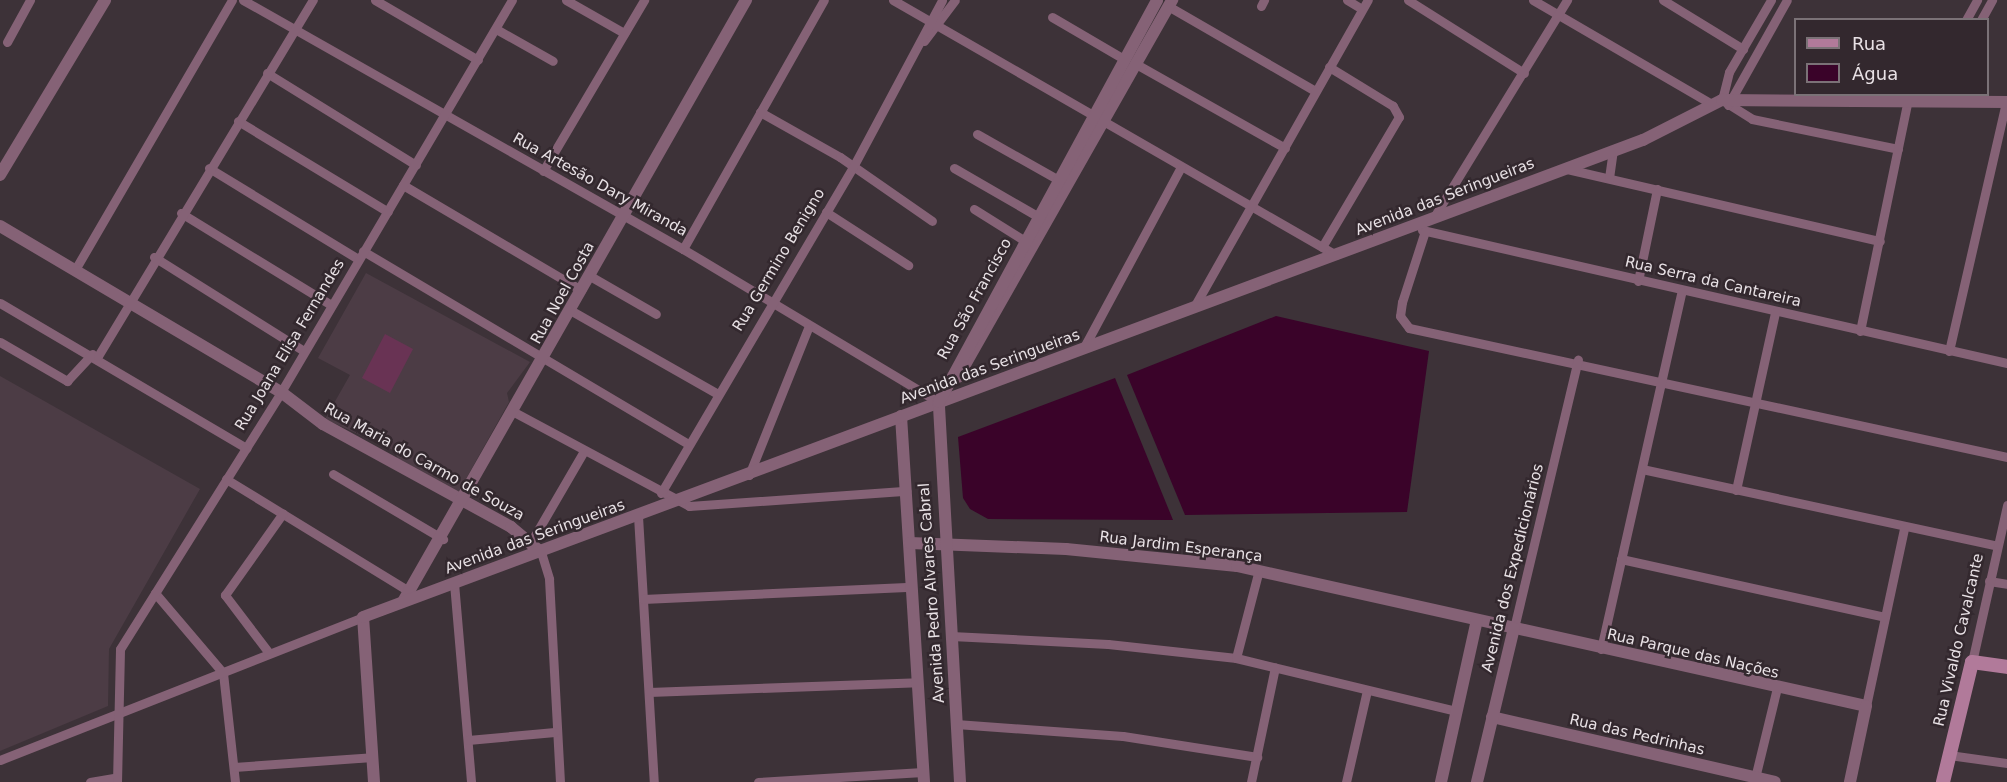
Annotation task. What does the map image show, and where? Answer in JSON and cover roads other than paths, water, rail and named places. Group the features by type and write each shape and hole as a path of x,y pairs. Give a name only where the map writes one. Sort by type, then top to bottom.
{"main road":[{"path":"1972,662 2007,667"},
{"name":"Rua Vivaldo Cavalcante","path":"1943,782 1972,662"}],"street":[{"path":"7,42 30,0"},
{"path":"0,175 105,0"},
{"path":"76,268 232,0"},
{"name":"Rua Artesão Dary Miranda","path":"243,0 683,249 808,328 939,402"},
{"path":"0,342 67,381 95,355 313,0"},
{"path":"375,0 478,60"},
{"name":"Rua Joana Elisa Fernandes","path":"117,711 120,649 280,392 478,60 510,0"},
{"path":"566,0 624,33"},
{"path":"543,171 644,0"},
{"name":"Rua Noel Costa","path":"407,596 443,539 746,0"},
{"path":"683,249 824,0"},
{"path":"893,0 1336,255"},
{"name":"Rua Germino Benigno","path":"935,23 942,0"},
{"name":"Rua Germino Benigno","path":"661,493 716,393 853,167 922,42 955,0"},
{"path":"1347,0 1362,9"},
{"path":"1194,307 1368,0"},
{"path":"1408,0 1524,73"},
{"path":"1533,0 1752,119 1898,149"},
{"path":"1434,217 1567,0"},
{"path":"1663,0 1743,49"},
{"path":"1723,102 1743,49 1771,0"},
{"path":"1723,102 1787,0"},
{"path":"1967,18 1978,0 1990,2 1982,18"},
{"name":"Rua São Francisco","path":"939,402 1093,114 1130,62 1166,2 1315,92"},
{"path":"1052,17 1285,148"},
{"path":"496,29 553,61"},
{"name":"Rua São Francisco","path":"939,402 1002,307 1104,121 1130,62"},
{"path":"1322,246 1398,111 1329,67"},
{"path":"267,73 416,165"},
{"path":"1723,102 1923,97 2006,102 1949,351"},
{"path":"1860,331 1908,99"},
{"name":"Avenida das Seringueiras","path":"0,760 117,711 223,673 363,617 407,596 454,583 541,552 1194,307 1336,255 1420,229 1434,217 1674,127 1723,102"},
{"path":"760,112 853,167 932,221"},
{"path":"238,121 388,212"},
{"path":"977,134 1057,179"},
{"path":"1610,178 1613,151"},
{"path":"1083,349 1182,167"},
{"path":"209,168 688,444"},
{"path":"954,168 1037,216"},
{"path":"1563,168 1880,241"},
{"path":"403,185 581,290"},
{"path":"1638,280 1657,189"},
{"path":"974,209 1025,241"},
{"path":"826,212 908,265"},
{"path":"181,213 331,305"},
{"name":"Rua Maria do Carmo de Souza","path":"0,226 76,268 280,392 323,424 531,542 541,552 549,579 555,732 560,782"},
{"path":"1420,229 1401,320 1409,328 1578,360 1755,402 2007,457"},
{"name":"Rua Serra da Cantareira","path":"1420,229 1682,291 2007,363"},
{"path":"154,257 304,351"},
{"path":"590,276 656,314"},
{"path":"1601,649 1682,291"},
{"path":"0,303 95,355 246,448"},
{"path":"570,310 716,393"},
{"path":"1736,490 1775,312"},
{"path":"749,475 808,328"},
{"name":"Avenida dos Expedicionários","path":"1477,782 1578,360"},
{"name":"Avenida Pedro Alvares Cabral","path":"939,402 944,543 960,782"},
{"path":"514,412 678,502 718,506 906,491"},
{"name":"Avenida Pedro Alvares Cabral","path":"901,416 923,777"},
{"path":"531,542 584,451"},
{"path":"1642,469 1904,528 1997,546"},
{"path":"333,474 443,539"},
{"path":"226,479 283,513 407,596"},
{"name":"Rua Vivaldo Cavalcante","path":"1972,662 2007,505"},
{"path":"269,653 225,595 283,513"},
{"path":"638,516 654,782"},
{"path":"1850,782 1904,528"},
{"name":"Rua Jardim Esperança","path":"910,543 944,543 1153,556 1259,570 1514,628"},
{"path":"1621,559 1885,617"},
{"path":"1236,658 1259,570"},
{"path":"1989,581 2007,584"},
{"path":"454,583 471,782"},
{"path":"643,598 912,587"},
{"path":"155,593 223,673 236,782"},
{"path":"363,617 374,782"},
{"name":"Avenida dos Expedicionários","path":"1441,782 1477,620"},
{"name":"Rua Parque das Nações","path":"1514,628 1866,706"},
{"path":"951,636 1108,644 1236,658 1456,711"},
{"path":"1251,782 1275,667"},
{"path":"649,692 918,682"},
{"path":"1754,780 1777,688"},
{"path":"1346,782 1367,690"},
{"path":"90,782 117,779 117,711"},
{"name":"Rua das Pedrinhas","path":"1492,717 1754,780 1775,782"},
{"path":"956,724 1134,737 1257,758"},
{"path":"468,740 555,732"},
{"path":"1949,755 2007,763"},
{"path":"234,767 372,757"},
{"path":"758,782 923,777"}],"water":[{"path":"1276,316 1429,351 1407,512 1185,515 1127,375"},
{"path":"1115,378 1173,520 988,519 970,509 963,498 958,437"}]}
